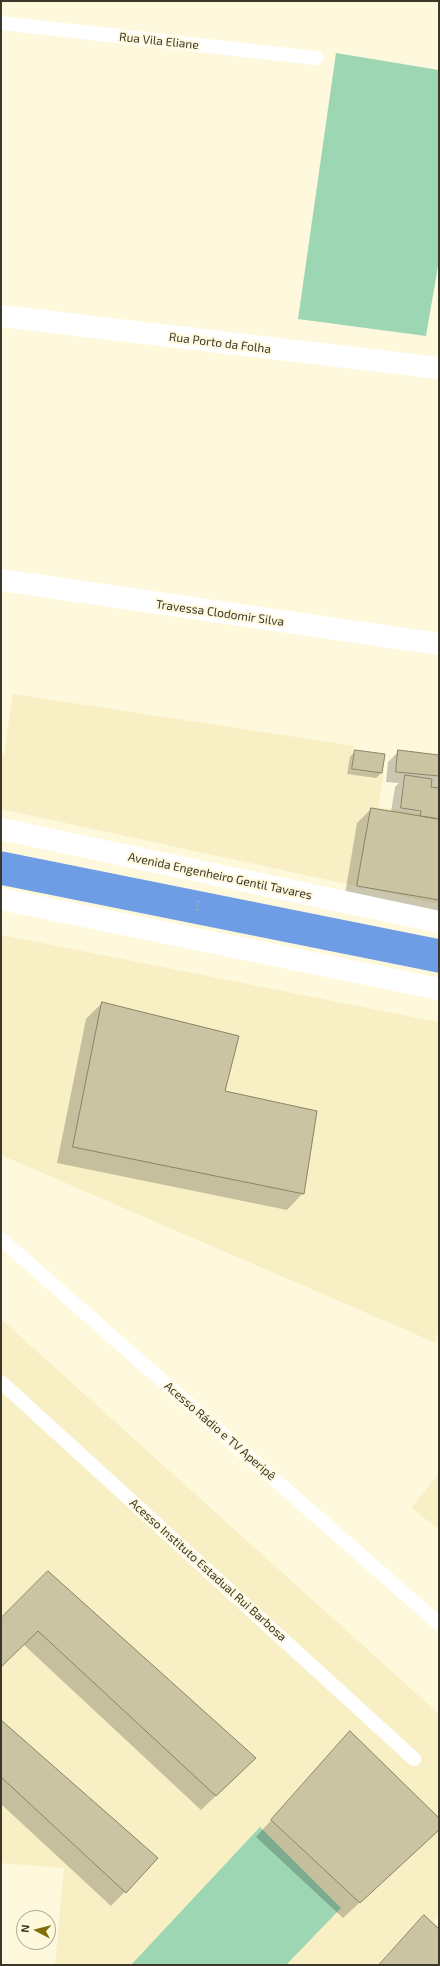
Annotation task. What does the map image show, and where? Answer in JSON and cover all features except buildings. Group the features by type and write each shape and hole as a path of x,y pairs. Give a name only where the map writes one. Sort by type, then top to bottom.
{"main road":[{"name":"Rua Porto da Folha","path":"1,316 439,368"},
{"name":"Travessa Clodomir Silva","path":"1,580 439,644"},
{"name":"Avenida Engenheiro Gentil Tavares","path":"1,829 439,922"},
{"path":"1,899 439,989"}],"lane":[{"name":"Rua Vila Eliane","path":"1,23 316,58"},
{"name":"Acesso Rádio e TV Aperipê","path":"1,1239 439,1624"},
{"name":"Acesso Instituto Estadual Rui Barbosa","path":"1,1382 414,1759"}],"path":[{"path":"191,938 200,896"}],"shaded area":[{"path":"13,694 355,746 350,771 384,773 378,807 439,816 439,904 1,809 1,754 4,754"},
{"path":"1,935 439,1022 439,1321 436,1343 1,1155"},
{"path":"1,1319 439,1714 439,1916 434,1921 439,1926 439,1965 55,1965 64,1868 1,1863"},
{"path":"439,1474 439,1529 411,1508"}],"green space":[{"path":"336,53 439,70 439,260 426,336 298,319"},
{"path":"260,1827 341,1908 286,1965 131,1965"}],"waterway":[{"path":"1,868 439,956"}]}
